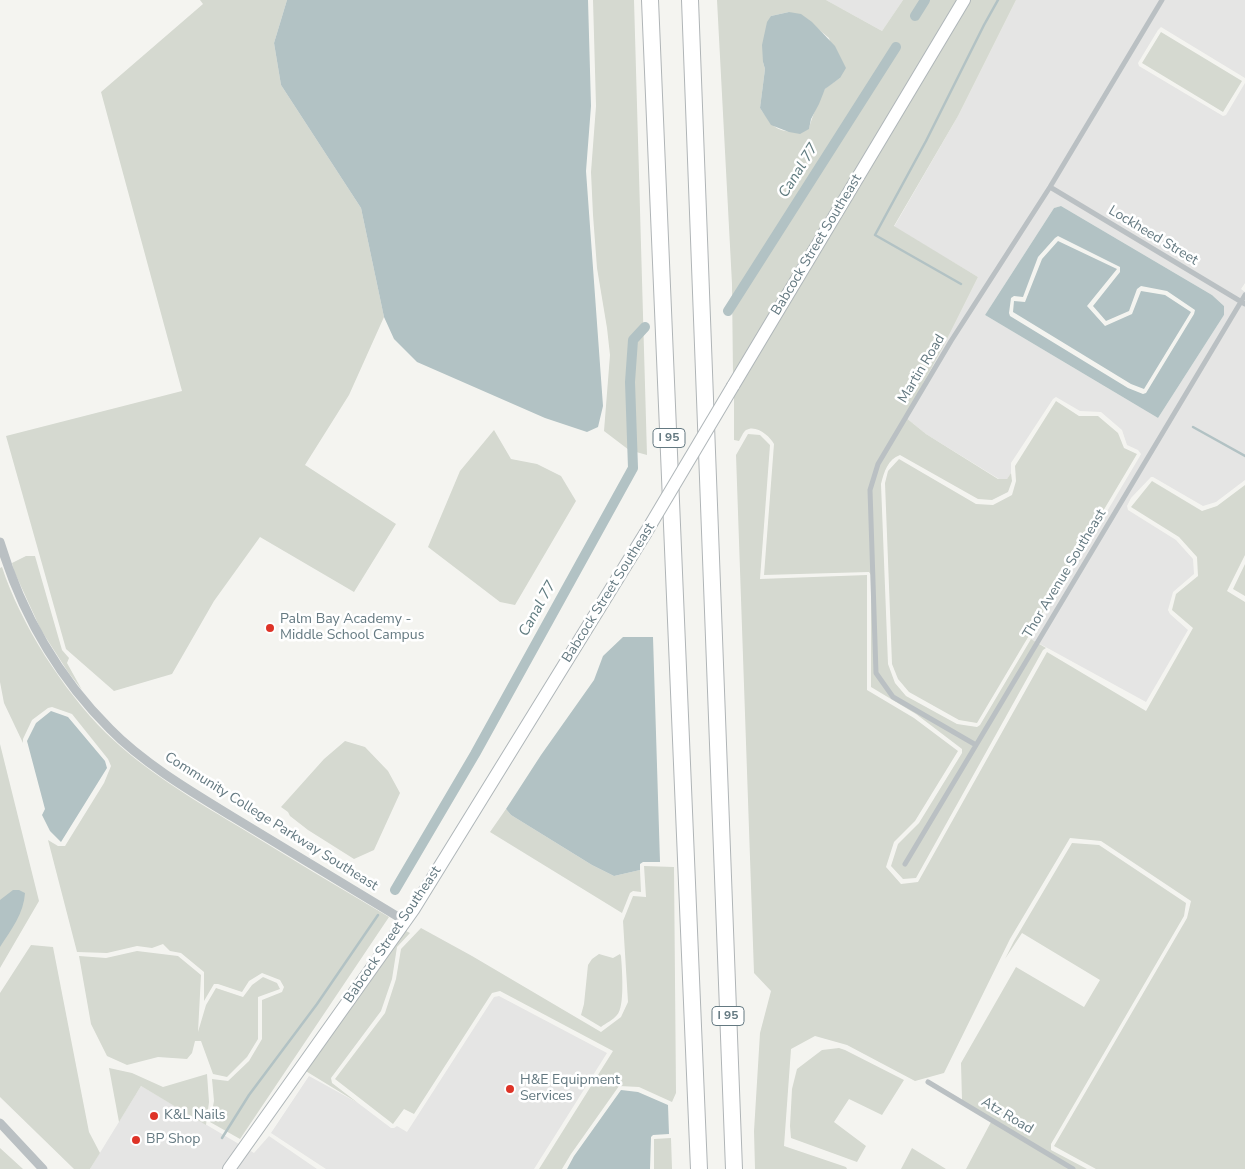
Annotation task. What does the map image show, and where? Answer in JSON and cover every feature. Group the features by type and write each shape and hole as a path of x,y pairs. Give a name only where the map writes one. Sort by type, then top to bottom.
{"highway":[{"name":"I 95","path":"650,0 699,1169"},
{"name":"I 95","path":"690,0 734,1169"}],"main road":[{"name":"Babcock Street Southeast","path":"229,1169 413,910 645,534 964,0"}],"street":[{"name":"Martin Road","path":"976,745 893,697 876,673 870,490 878,464 951,341 1050,187 1162,0"},
{"name":"Lockheed Street","path":"1050,187 1243,303"},
{"name":"Thor Avenue Southeast","path":"905,864 1243,303 1245,295"},
{"name":"Community College Parkway Southeast","path":"0,542 10,573 36,632 64,675 88,706 111,731 155,767 197,795 405,921"},
{"name":"Atz Road","path":"928,1082 1073,1169"},
{"path":"0,1123 44,1169"}],"shaded area":[{"path":"200,0 287,0 274,43 281,85 361,208 384,317 349,395 305,465 396,524 354,592 260,537 214,601 172,674 114,691 66,649 6,436 182,391 101,92 203,4"},
{"path":"287,0 588,0 591,106 586,171 603,406 598,427 587,432 545,418 417,362 394,339 384,317 361,208 281,85 274,43"},
{"path":"593,0 634,0 647,455 629,450 604,431 610,355 597,268 593,215 591,172 596,106"},
{"path":"717,0 826,0 882,31 903,0 958,0 733,377 732,284","holes":["789,12 817,28 829,38 840,78 824,91 816,107 809,129 785,131 775,127 760,108 765,69 763,62 771,16"]},
{"path":"826,0 903,0 882,31"},
{"path":"970,0 1016,0 958,116 894,226 978,277 905,417 926,434 998,479 1007,479 1011,473 1012,481 1008,492 992,500 978,499 900,455 892,460 885,471 881,484 888,664 895,683 906,696 957,724 977,727 980,725 1031,639 1046,648 1043,650 916,878 903,879 891,866 898,844 919,823 962,753 962,749 916,714 871,687 871,575 869,572 764,575 774,444 766,434 754,429 746,430 739,441 734,440 734,395"},
{"path":"1016,0 1245,0 1245,78 1161,27 1138,63 1139,66 1223,116 1226,115 1245,83 1245,283 1241,289 1245,292 1245,480 1216,502 1203,506 1151,477 1131,498 1127,506 1128,510 1176,540 1193,559 1194,574 1173,592 1168,610 1188,630 1146,702 1031,639 1141,454 1138,450 1127,445 1122,430 1101,412 1080,411 1056,397 1011,463 1011,473 1007,479 999,479 926,434 905,417 978,277 894,227 958,116","holes":["1061,206 1212,295 1224,306 1224,315 1158,418 985,315 1054,208"]},
{"path":"789,12 801,14 812,22 835,46 846,68 840,78 825,89 811,119 809,129 800,134 771,125 760,108 765,69 762,45 767,22 771,16"},
{"path":"1161,32 1242,81 1223,112 1142,63"},
{"path":"1061,206 1212,295 1224,306 1224,315 1158,418 985,315 1054,208","holes":["1058,236 1120,267 1120,272 1093,306 1106,321 1129,311 1137,289 1141,286 1167,291 1195,310 1146,393 1143,394 1128,388 1010,316 1009,313 1011,298 1014,296 1023,297 1038,257"]},
{"path":"1058,241 1117,269 1087,306 1105,326 1132,314 1141,291 1165,295 1191,312 1144,389 1131,384 1013,312 1014,301 1025,302 1042,259"},
{"path":"1056,401 1079,416 1098,416 1118,433 1124,448 1137,454 977,723 959,720 909,692 898,679 892,664 885,483 888,471 899,459 976,504 993,505 1012,495 1016,481 1015,466"},
{"path":"494,430 511,459 537,464 561,476 576,501 515,605 500,602 428,547 460,471"},
{"path":"748,434 760,435 770,445 760,579 867,575 867,690 914,718 958,751 915,821 894,842 886,867 901,884 918,882 1047,652 1146,711 1193,628 1172,610 1176,594 1198,576 1197,557 1179,537 1131,507 1152,481 1202,511 1217,506 1245,485 1245,555 1227,591 1245,602 1245,1169 1096,1169 1054,1146 1187,918 1191,901 1101,841 1070,838 1010,939 944,1073 915,1081 847,1045 815,1036 791,1049 784,1146 846,1167 847,1169 755,1169 754,1131 760,1033 771,991 754,973 736,455"},
{"path":"26,556 35,556 62,650 69,658 67,663 82,690 41,630 14,571 12,563"},
{"path":"1245,564 1245,596 1233,589"},
{"path":"2,567 20,611 45,656 74,697 106,733 136,759 185,794 389,917 240,1139 210,1122 214,1101 212,1079 228,1081 249,1061 262,1039 262,1000 282,992 284,987 280,980 262,973 249,981 242,992 214,984 204,1001 204,972 181,953 170,951 163,944 152,948 137,946 107,953 77,952 48,840 58,846 65,846 104,783 111,766 108,759 72,714 52,707 32,720 23,743 4,703 0,682 0,568"},
{"path":"623,637 653,637 660,862 643,862 640,864 640,870 614,876 592,865 511,815 506,809 541,755 594,680 603,656"},
{"path":"51,711 68,717 105,761 107,768 61,842 50,831 42,815 45,809 27,741 36,723"},
{"path":"345,741 365,747 388,771 400,793 374,850 354,859 308,830 281,807 324,759"},
{"path":"0,744 39,901 0,968"},
{"path":"506,809 511,815 592,865 614,876 640,870 641,892 633,891 630,893 622,913 490,832"},
{"path":"1072,843 1099,845 1186,903 1184,916 1051,1144 1051,1150 1087,1169 966,1169 991,1122 962,1100 961,1063 1016,967 1084,1007 1100,980 1022,933 1005,959"},
{"path":"644,866 674,867 676,1093 672,1102 639,1087 619,1086 562,1169 539,1169 613,1051 500,991 492,993 414,1114 404,1109 393,1124 335,1079 385,1013 396,979 401,949 421,928 601,1032 621,1017 628,1002 623,921 633,896 646,897"},
{"path":"13,890 25,893 24,900 16,921 0,947 0,900"},
{"path":"404,930 410,933 397,947 392,979 381,1011 331,1078 332,1083 358,1103 304,1070"},
{"path":"31,945 53,947 89,1132 100,1153 90,1169 74,1169 0,1097 0,993"},
{"path":"137,951 178,956 201,975 198,1032 206,1005 216,988 243,997 252,985 263,977 277,983 280,989 258,997 258,1039 247,1057 227,1077 213,1074 201,1041 195,1041 192,1053 187,1059 158,1057 127,1065 107,1056 91,1024 79,956 106,958"},
{"path":"599,954 613,958 620,954 622,978 620,1011 601,1027 581,1015 588,965"},
{"name":"H&E Equipment Services","path":"499,996 607,1053 534,1169 326,1169 271,1133 309,1076 358,1103 391,1128 397,1126 407,1132 494,997"},
{"path":"839,1048 904,1080 882,1115 849,1099 834,1122 866,1146 857,1162 791,1138 792,1089 797,1069 822,1050"},
{"path":"109,1068 132,1073 163,1087 207,1074 209,1102 206,1125 141,1086 119,1122"},
{"path":"141,1086 254,1153 269,1136 317,1169 90,1169"},
{"path":"621,1090 638,1092 668,1105 669,1134 653,1135 651,1137 650,1169 567,1169 574,1156"},
{"path":"671,1138 672,1169 654,1169 654,1139"},
{"path":"0,1148 23,1169 0,1169"},
{"path":"912,1148 946,1169 901,1169"}],"waterway":[{"name":"Canal 77","path":"915,16 925,0"},
{"path":"961,284 875,235 926,141 998,0"},
{"name":"Canal 77","path":"728,311 896,47"},
{"name":"Canal 77","path":"395,890 475,754 633,468 630,382 633,340 645,327"},
{"path":"1193,427 1245,456"},
{"path":"222,1138 249,1095 317,1004 378,915"}],"place":[{"name":"Palm Bay Academy - Middle School Campus","path":"270,628"},
{"name":"H&E Equipment Services","path":"510,1089"},
{"name":"K&L Nails","path":"154,1116"},
{"name":"BP Shop","path":"136,1140"}]}
